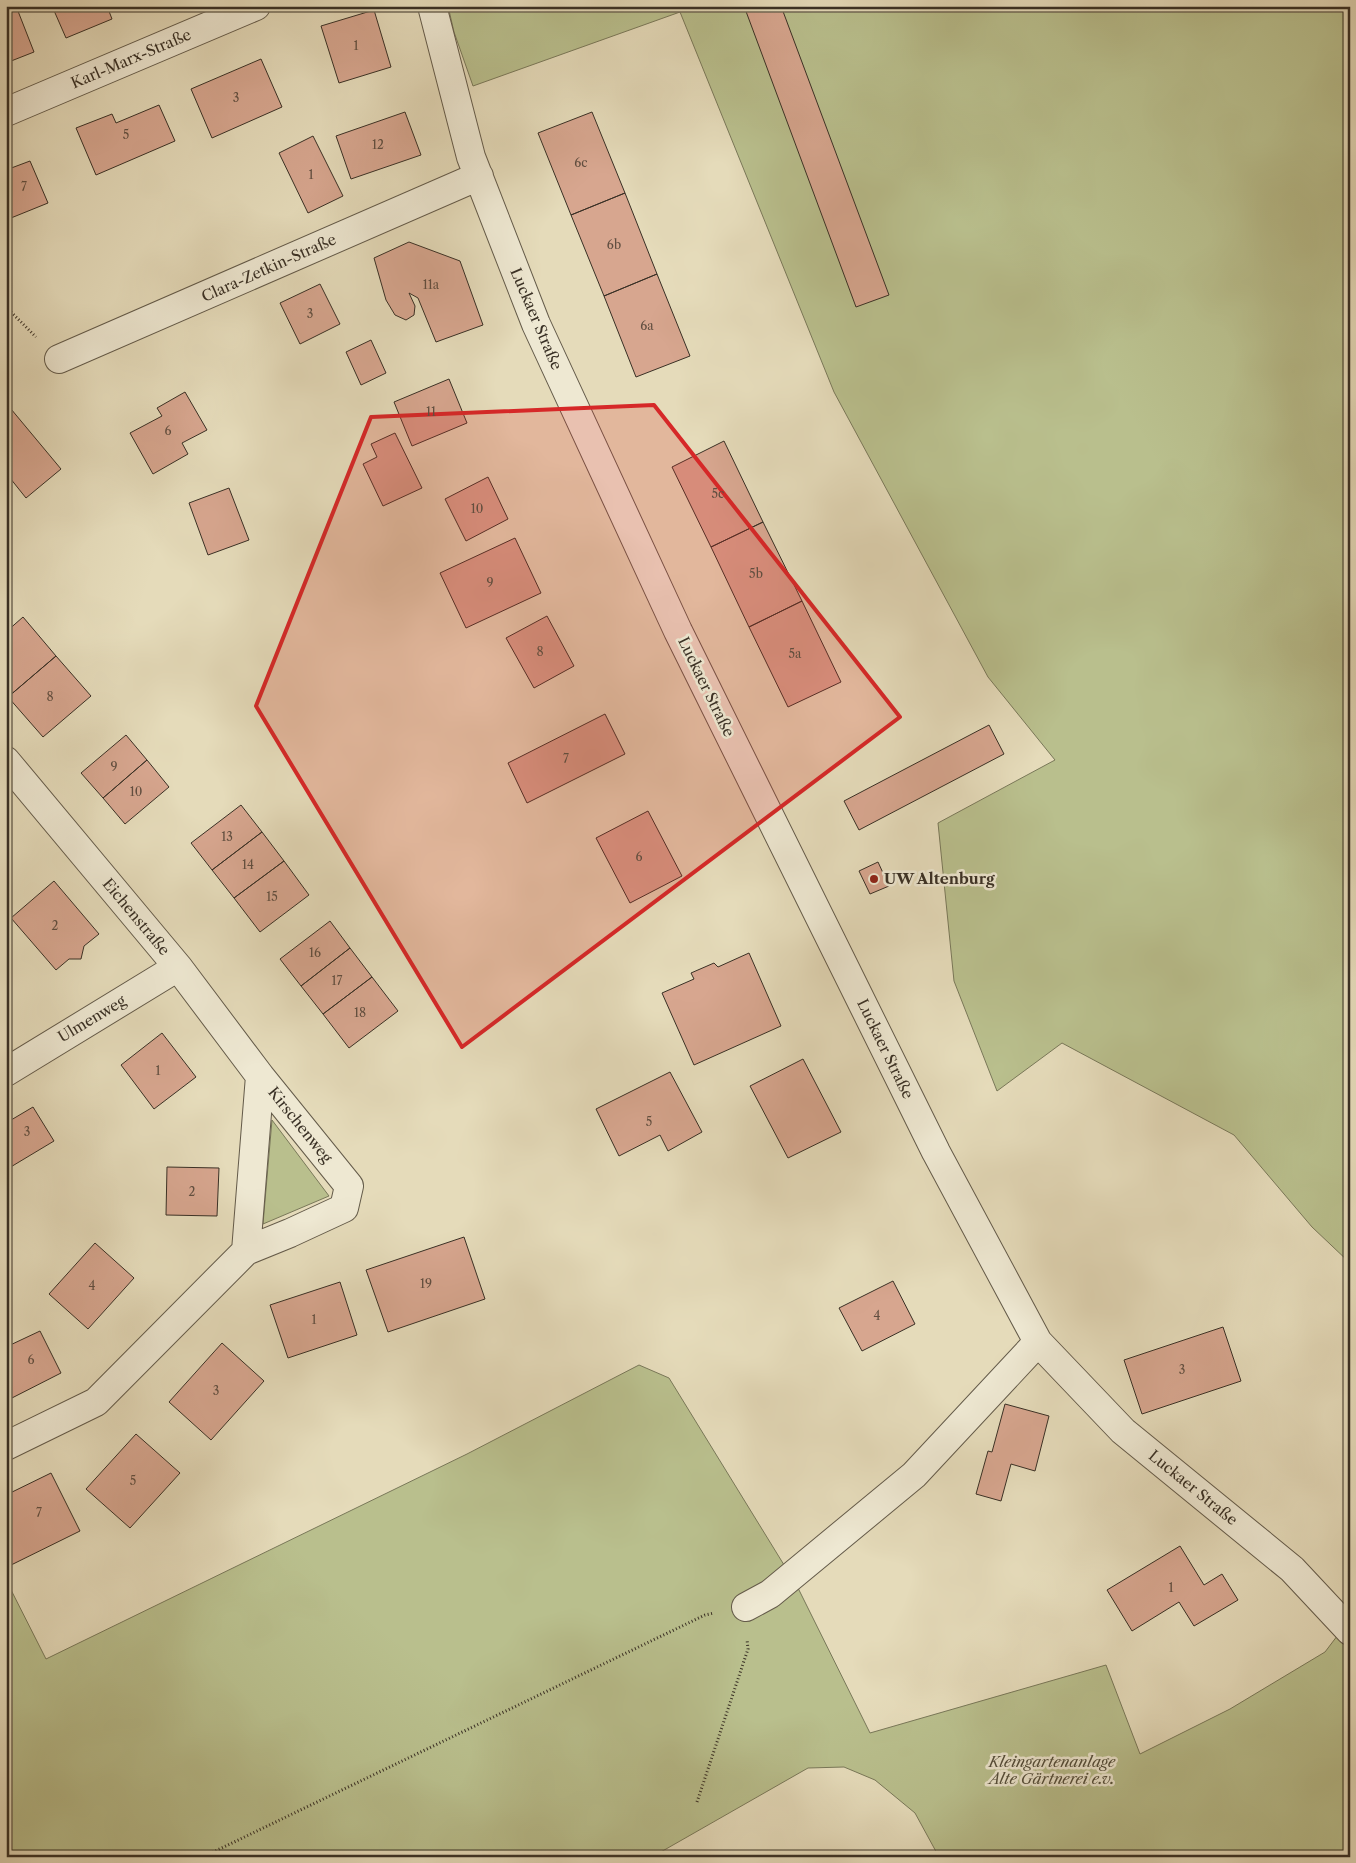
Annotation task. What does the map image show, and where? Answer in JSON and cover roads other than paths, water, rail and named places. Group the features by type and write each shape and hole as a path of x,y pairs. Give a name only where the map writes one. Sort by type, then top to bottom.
{"street":[{"name":"Karl-Marx-Straße","path":"6,112 256,6"},
{"name":"Luckaer Straße","path":"432,6 471,156 536,324 678,631 936,1152 1038,1342 1123,1430 1292,1569 1350,1631"},
{"name":"Clara-Zetkin-Straße","path":"59,359 479,176"},
{"name":"Eichenstraße","path":"6,761 178,967 260,1076"},
{"name":"Ulmenweg","path":"6,1072 178,967"},
{"name":"Kirschenweg","path":"246,1251 260,1076"},
{"name":"Kirschenweg","path":"6,1446 96,1402 246,1251 344,1208 349,1186 260,1076"},
{"path":"746,1607 770,1594 914,1475 1038,1342"}],"place":[{"name":"UW Altenburg","path":"874,879"}],"park label":[{"name":"Kleingartenanlage Alte Gärtnerei e.v.","path":"1052,1770"}]}
